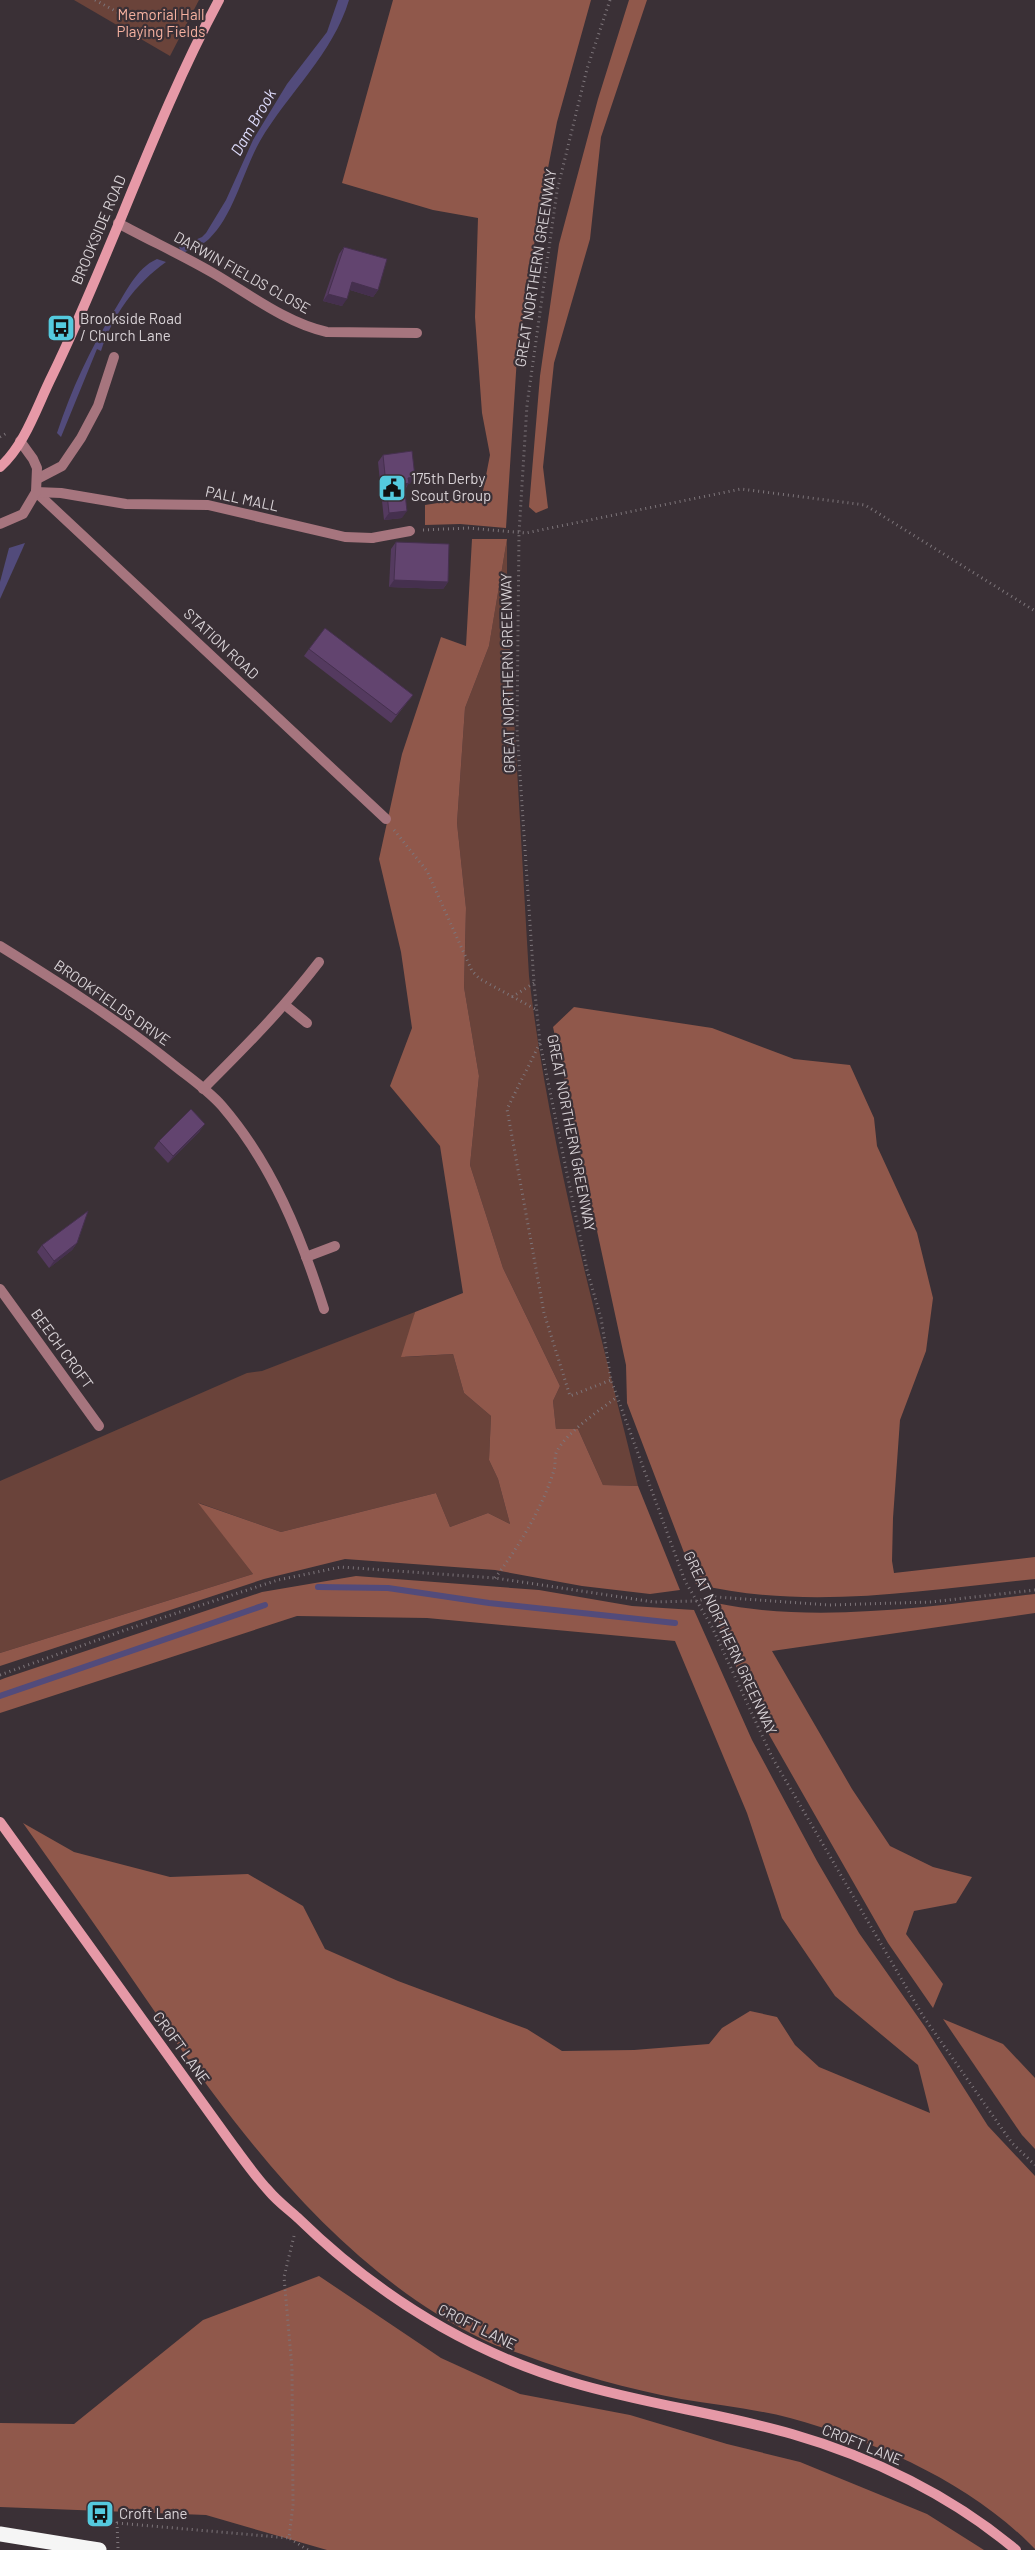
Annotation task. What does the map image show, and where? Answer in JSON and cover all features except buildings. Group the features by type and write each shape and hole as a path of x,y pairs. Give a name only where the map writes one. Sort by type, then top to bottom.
{"highway":[{"path":"0,2534 99,2550"}],"street":[{"name":"BROOKSIDE ROAD","path":"0,468 15,451 66,346 161,120 200,36 220,0"},
{"name":"DARWIN FIELDS CLOSE","path":"118,223 208,270 315,330 340,333 376,331 417,333"},
{"path":"38,478 62,466 81,438 98,406 114,357"},
{"path":"0,524 23,514 36,492 38,478 33,459 20,441"},
{"name":"PALL MALL","path":"36,492 61,493 126,504 208,505 345,537 372,538 410,531"},
{"name":"STATION ROAD","path":"36,492 386,819"},
{"name":"BROOKFIELDS DRIVE","path":"0,946 125,1028 203,1089 240,1129 260,1159 290,1216 324,1309"},
{"path":"203,1089 260,1034 319,962"},
{"path":"285,1005 307,1023"},
{"path":"306,1257 335,1246"},
{"name":"BEECH CROFT","path":"0,1289 99,1426"},
{"name":"CROFT LANE","path":"0,1822 232,2144 269,2191 340,2258 374,2285 424,2318 492,2353 572,2382 792,2434 880,2466 917,2484 962,2510 1016,2550"}],"path":[{"path":"95,0 132,20"},
{"name":"GREAT NORTHERN GREENWAY","path":"610,0 586,69 557,192 527,405 519,533 517,730 534,983 540,1043 587,1270 601,1318 611,1380 685,1581 712,1627 772,1757 923,2016 1007,2136 1035,2165"},
{"path":"410,531 468,528 519,533 741,488 865,505 1035,611"},
{"path":"386,819 427,871 472,971 480,980 538,1011"},
{"path":"512,997 534,983"},
{"path":"540,1043 507,1109 544,1313 570,1396 611,1380"},
{"path":"495,1578 513,1554 536,1510 554,1470 556,1452 581,1424 617,1397"},
{"path":"0,1675 131,1628 278,1580 341,1567 495,1578 654,1602 696,1601 716,1597 829,1605 912,1603 1035,1590"},
{"path":"289,2538 293,2505 292,2368 284,2277 298,2218"},
{"path":"118,2550 118,2523 289,2538 308,2550"}],"green space":[{"name":"Memorial Hall Playing Fields","path":"74,0 199,0 170,56"},
{"path":"507,539 507,596 529,976 538,1040 561,1169 638,1486 603,1485 578,1429 556,1429 553,1401 560,1386 503,1268 470,1165 479,1076 464,987 466,908 457,823 465,708 489,646"},
{"path":"415,1312 405,1357 453,1354 464,1393 491,1416 489,1460 498,1479 510,1524 488,1513 450,1527 436,1493 281,1532 199,1503 253,1574 0,1653 0,1481 247,1373 262,1371"}],"shaded area":[{"path":"338,0 349,0 342,20 321,56 271,123 260,141 225,218 207,241 185,252 181,251 179,247 202,237 206,233 226,200 253,140 287,84 327,32"},
{"path":"393,0 591,0 557,122 538,219 517,357 506,528 460,524 425,525 425,505 482,496 490,455 482,413 475,317 478,218 433,210 342,183"},
{"path":"629,0 647,0 601,137 590,239 554,363 543,467 548,508 536,513 529,507 540,376 559,244 598,99"},
{"path":"157,259 166,262 144,280 126,301 112,325 101,351 97,349 61,437 57,433 62,417 82,370 105,325 137,275"},
{"path":"472,539 507,539 489,646 465,708 457,823 466,908 464,987 479,1076 470,1165 503,1268 560,1386 553,1401 556,1429 578,1429 603,1485 638,1486 680,1590 650,1594 582,1586 495,1570 345,1559 264,1579 0,1666 0,1653 253,1574 198,1503 281,1532 436,1493 450,1527 488,1513 510,1524 498,1479 489,1460 491,1416 464,1393 453,1354 401,1357 415,1312 463,1293 440,1146 390,1086 412,1028 401,952 379,859 402,754 441,637 466,646"},
{"path":"25,543 0,599 0,582 9,548"},
{"path":"574,1007 712,1028 794,1059 850,1065 874,1118 877,1146 917,1233 933,1298 926,1351 900,1420 893,1518 892,1561 894,1573 1035,1557 1035,1579 908,1593 823,1597 780,1596 738,1592 696,1584 627,1403 626,1365 553,1027"},
{"path":"356,1576 539,1590 632,1606 694,1610 752,1740 817,1861 859,1933 925,2027 988,2126 1035,2176 1035,2549 1010,2525 953,2485 921,2468 856,2439 790,2418 661,2395 582,2375 492,2344 425,2307 373,2268 325,2224 280,2177 198,2073 23,1823 74,1852 170,1877 248,1874 303,1906 325,1949 398,1981 527,2029 562,2051 634,2050 709,2044 722,2028 750,2011 777,2017 795,2045 819,2067 930,2113 918,2065 835,1996 782,1918 747,1813 675,1641 427,1618 297,1616 0,1713 0,1680 5,1678 262,1592"},
{"path":"1035,1594 1035,1613 772,1651 852,1789 890,1846 933,1867 972,1877 956,1903 914,1911 906,1934 943,1984 933,2008 888,1943 759,1717 721,1633 716,1603 755,1609 834,1613 916,1608"},
{"path":"943,2019 1003,2044 1035,2078 1035,2149 1022,2135"},
{"path":"319,2276 441,2358 520,2394 630,2415 727,2444 800,2462 927,2514 984,2550 327,2550 206,2515 0,2507 0,2423 74,2424 203,2320"}],"waterway":[{"path":"318,1587 388,1588 489,1603 675,1623"},
{"path":"0,1696 265,1605"}],"place":[{"name":"Brookside Road / Church Lane","path":"61,328"},
{"name":"175th Derby Scout Group","path":"392,488"},
{"name":"Croft Lane","path":"100,2514"}],"water label":[{"name":"Dam Brook","path":"253,122"}]}
